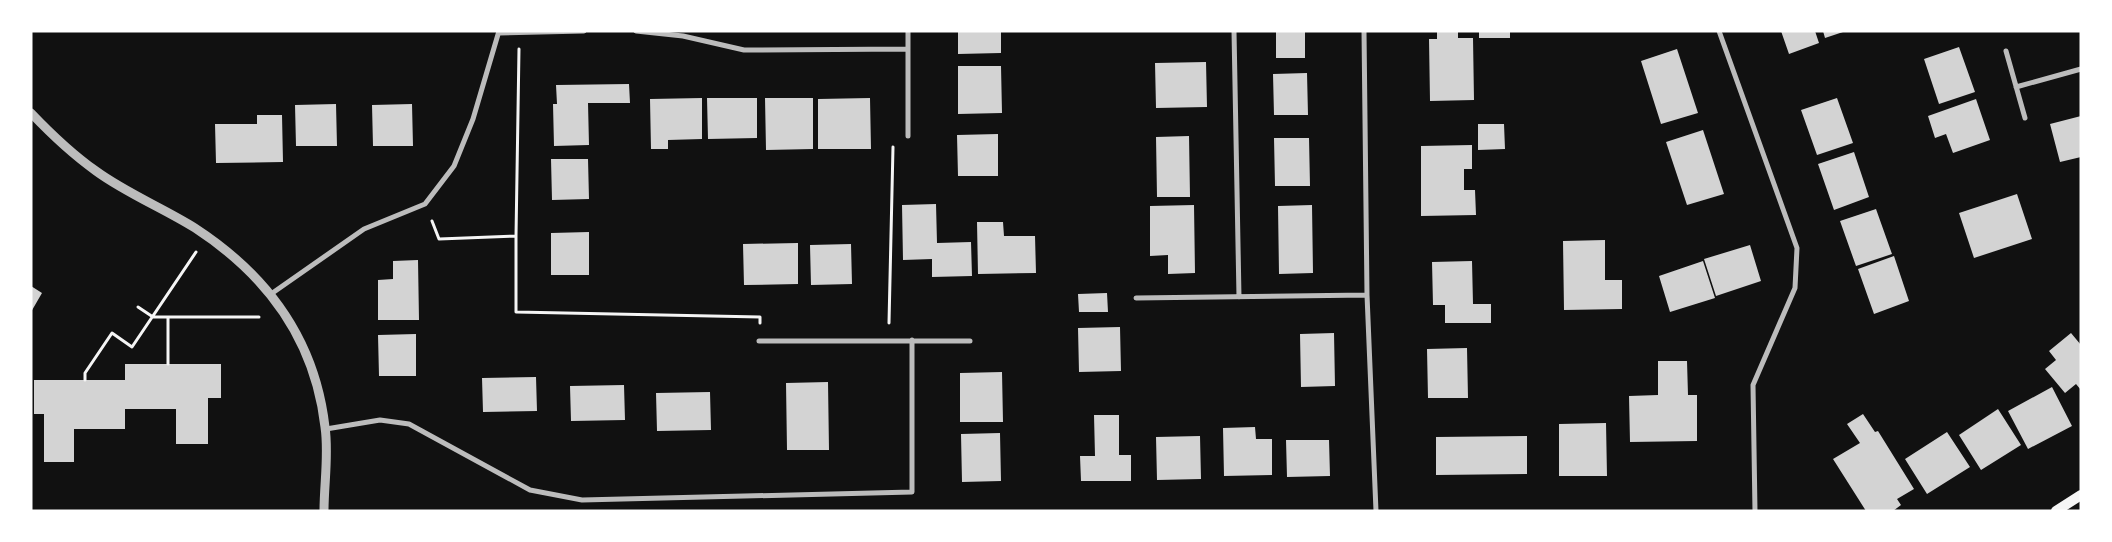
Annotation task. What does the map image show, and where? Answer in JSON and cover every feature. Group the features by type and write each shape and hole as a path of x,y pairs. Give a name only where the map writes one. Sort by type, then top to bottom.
{"main road":[{"path":"2056,511 2081,495"}],"street":[{"path":"271,294 364,229 424,204 454,166 473,119 499,32 584,31"},
{"path":"636,31 683,36 744,50 908,50"},
{"path":"908,31 908,136"},
{"path":"1234,31 1239,297"},
{"path":"1364,31 1367,295 1376,511"},
{"path":"1719,31 1797,248 1796,288 1753,385 1755,511"},
{"path":"2006,51 2025,118"},
{"path":"2016,87 2081,69"},
{"path":"31,113 56,139 97,172 206,236 234,257 271,294 288,317 308,356 319,390 326,429 324,511"},
{"path":"1136,298 1367,295"},
{"path":"326,429 380,420 409,424 530,490 582,500 912,492 912,340"},
{"path":"759,341 970,341"}],"path":[{"path":"519,32 516,312 760,317 759,341"},
{"path":"889,341 892,148 908,136"},
{"path":"424,204 440,239 516,236"},
{"path":"85,380 85,373 112,333 132,347 206,236"},
{"path":"138,307 153,317 288,317"},
{"path":"168,317 168,364"}],"building":[{"path":"958,31 1001,31 1001,53 958,54"},
{"path":"1276,31 1305,31 1305,58 1276,58"},
{"path":"1458,31 1458,38 1473,38 1474,100 1430,101 1429,39 1437,39 1437,32"},
{"path":"1479,31 1510,31 1510,38 1479,38"},
{"path":"1781,31 1815,31 1819,43 1789,54"},
{"path":"1823,31 1843,31 1843,32 1825,38"},
{"path":"1959,47 1975,92 1939,104 1924,59"},
{"path":"1677,49 1698,113 1661,124 1641,61"},
{"path":"1206,62 1207,107 1156,108 1155,63"},
{"path":"958,66 1001,66 1002,113 958,114"},
{"path":"1307,73 1308,115 1274,115 1273,74"},
{"path":"629,84 630,103 588,103 589,145 554,146 553,104 557,104 556,85"},
{"path":"702,98 702,139 668,140 668,149 651,149 650,99"},
{"path":"707,98 757,98 757,138 708,139"},
{"path":"765,98 813,98 813,149 766,150"},
{"path":"870,98 871,149 818,149 818,99"},
{"path":"1837,98 1853,143 1817,155 1801,110"},
{"path":"1976,99 1990,140 1953,153 1946,134 1935,138 1928,116"},
{"path":"336,104 337,146 296,146 295,105"},
{"path":"412,104 413,146 373,146 372,105"},
{"path":"257,115 282,115 283,162 216,163 215,124 257,124"},
{"path":"2081,116 2081,157 2060,162 2050,124"},
{"path":"1478,124 1504,124 1505,149 1478,150"},
{"path":"1703,130 1724,194 1687,205 1666,142"},
{"path":"998,134 998,176 958,176 957,135"},
{"path":"1189,136 1190,197 1157,197 1156,137"},
{"path":"1274,138 1309,138 1310,186 1275,186"},
{"path":"1472,145 1472,169 1464,169 1464,190 1475,190 1476,215 1421,216 1421,146"},
{"path":"1854,152 1869,197 1834,210 1818,164"},
{"path":"551,159 588,159 589,199 552,200"},
{"path":"2017,194 2032,239 1974,258 1959,213"},
{"path":"936,204 937,243 971,242 972,276 932,277 932,259 903,260 902,205"},
{"path":"1194,205 1195,273 1168,274 1168,255 1150,256 1150,206"},
{"path":"1312,205 1313,273 1279,274 1278,206"},
{"path":"1876,209 1892,254 1856,266 1840,221"},
{"path":"977,222 1003,222 1004,236 1035,236 1036,273 978,274"},
{"path":"589,232 589,275 551,275 551,233"},
{"path":"1605,240 1605,280 1622,280 1622,309 1564,310 1563,241"},
{"path":"798,243 798,284 744,285 743,244"},
{"path":"851,244 852,284 811,285 810,245"},
{"path":"1750,245 1761,281 1716,296 1704,259"},
{"path":"1894,256 1909,301 1874,314 1858,269"},
{"path":"418,260 419,320 378,320 378,280 393,279 393,261"},
{"path":"1472,261 1473,304 1491,304 1491,323 1445,323 1445,305 1433,305 1432,262"},
{"path":"1703,261 1715,298 1670,312 1659,276"},
{"path":"31,286 42,293 31,312"},
{"path":"1107,293 1108,312 1079,312 1078,294"},
{"path":"1120,327 1121,371 1079,372 1078,328"},
{"path":"1334,333 1335,386 1301,387 1300,334"},
{"path":"2071,333 2081,345 2081,390 2076,384 2065,393 2045,369 2056,360 2049,351"},
{"path":"416,334 416,376 379,376 378,335"},
{"path":"1467,348 1468,398 1428,398 1427,349"},
{"path":"1658,361 1687,361 1688,395 1697,395 1697,441 1630,442 1629,396 1658,395"},
{"path":"125,364 221,364 221,398 208,398 208,444 176,444 176,409 125,409 125,429 74,429 74,462 44,462 44,414 34,414 34,380 125,380"},
{"path":"1002,372 1003,422 960,422 960,373"},
{"path":"536,377 537,411 483,412 482,378"},
{"path":"828,382 829,450 787,450 786,383"},
{"path":"624,385 625,420 571,421 570,386"},
{"path":"2052,387 2072,426 2028,449 2008,411"},
{"path":"710,392 711,430 657,431 656,393"},
{"path":"1998,409 2021,445 1981,470 1959,435"},
{"path":"1863,414 1875,432 1878,431 1914,489 1897,499 1901,505 1893,511 1866,511 1833,459 1860,443 1847,424"},
{"path":"1094,415 1119,415 1119,455 1131,455 1131,481 1081,481 1080,456 1095,456"},
{"path":"1606,423 1607,476 1559,476 1559,424"},
{"path":"1255,427 1256,439 1272,439 1272,475 1224,476 1223,428"},
{"path":"1947,432 1970,467 1927,494 1905,459"},
{"path":"1000,433 1001,481 962,482 961,434"},
{"path":"1200,436 1201,479 1157,480 1156,437"},
{"path":"1527,436 1527,474 1436,475 1436,437"},
{"path":"1286,440 1329,440 1330,476 1287,477"}]}
